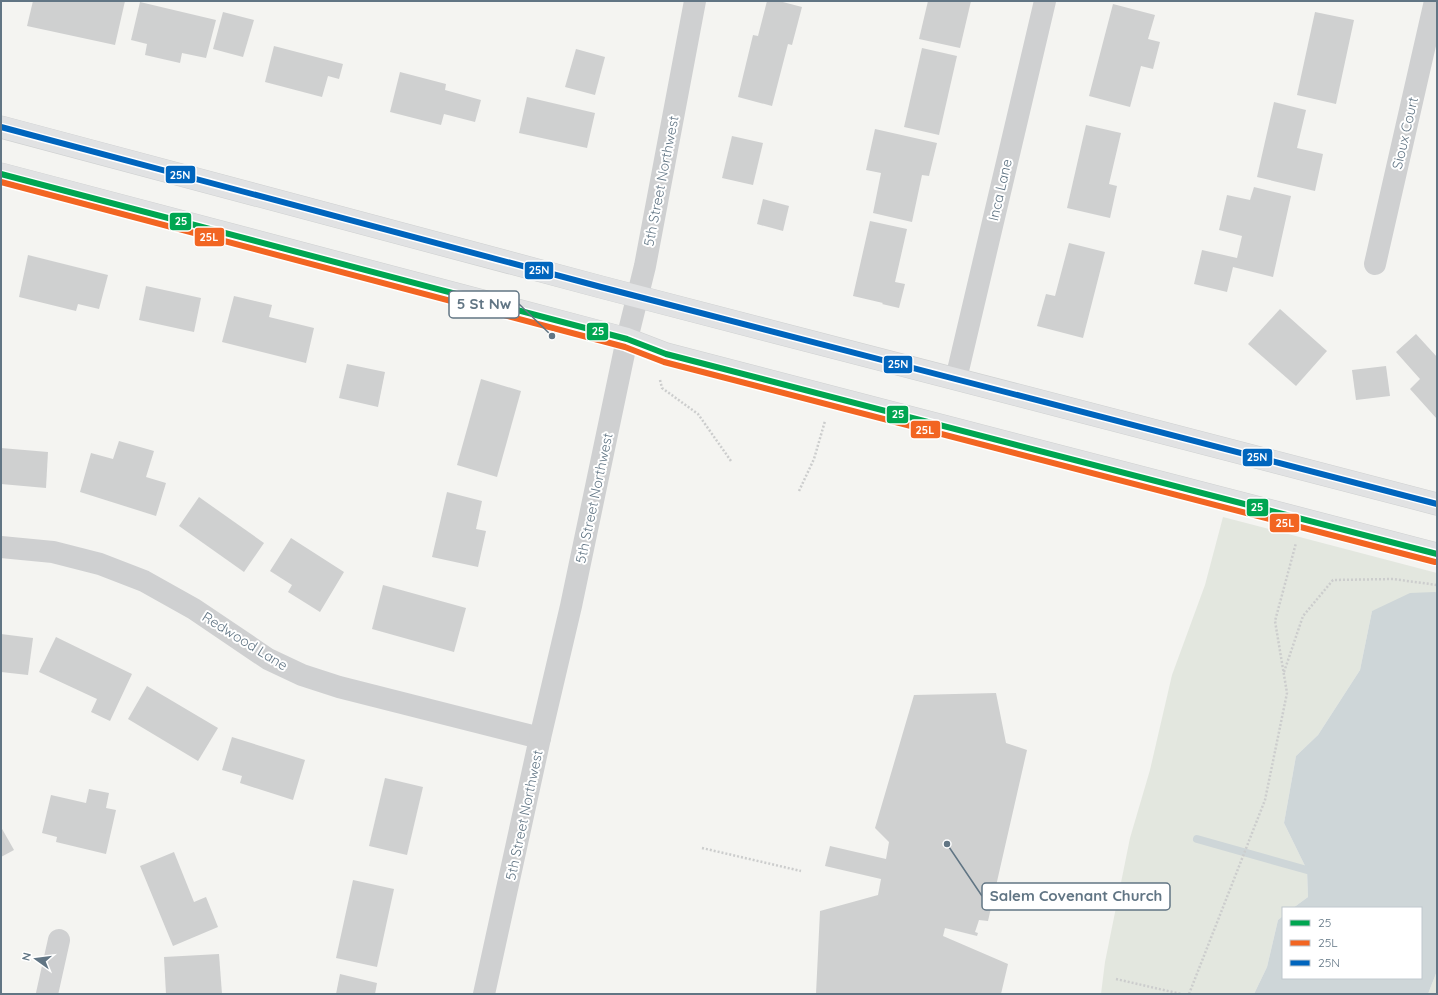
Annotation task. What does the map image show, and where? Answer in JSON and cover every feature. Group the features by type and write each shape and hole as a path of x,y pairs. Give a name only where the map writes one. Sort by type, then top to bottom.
{"main road":[{"path":"1,127 637,296 1437,504"},
{"path":"1,174 627,339 666,354 1437,554"}],"street":[{"name":"5th Street Northwest","path":"484,994 540,738 571,606 627,339 645,266 694,1"},
{"name":"Inca Lane","path":"956,379 1045,1"},
{"name":"Sioux Court","path":"1375,264 1435,1"},
{"name":"Redwood Lane","path":"1,547 53,552 100,564 144,581 194,609 268,659 302,676 339,687 540,738"},
{"path":"46,994 59,940"}],"path":[{"path":"660,380 662,388 698,414 731,461"},
{"path":"799,492 814,459 832,397"},
{"path":"1189,994 1265,800 1287,693 1275,621 1302,520"},
{"path":"1284,672 1303,616 1333,580 1393,579 1437,585"},
{"path":"702,848 801,871"},
{"path":"1116,980 1181,994"}],"shaded area":[{"path":"1223,517 1437,573 1437,593 1372,611 1360,670 1318,735 1296,756 1284,823 1307,870 1308,897 1294,907 1282,907 1282,917 1278,920 1267,967 1254,994 1101,994 1105,962 1130,838 1150,770 1172,675 1205,585"},
{"path":"1410,593 1437,593 1437,971 1428,994 1254,994 1267,967 1278,920 1282,917 1282,979 1422,979 1422,907 1294,907 1308,897 1307,870 1284,823 1296,756 1318,735 1360,670 1372,611"},
{"path":"1437,971 1437,994 1428,994"}],"building":[{"path":"33,1 125,1 115,45 27,26"},
{"path":"767,1 779,1 802,7 792,45 788,44 772,106 738,97 753,35 758,36"},
{"path":"928,1 971,1 960,48 919,39"},
{"path":"140,2 216,20 206,58 182,53 180,63 145,55 147,44 131,40"},
{"path":"1113,4 1155,15 1148,39 1160,42 1153,69 1141,66 1130,107 1089,96"},
{"path":"223,12 254,20 243,57 213,49"},
{"path":"1315,12 1354,20 1336,104 1297,95"},
{"path":"274,46 343,64 339,79 328,76 322,97 265,82"},
{"path":"922,48 957,56 939,135 904,127"},
{"path":"576,49 605,57 595,95 565,87"},
{"path":"400,72 446,84 445,90 481,100 475,122 444,114 441,125 390,112"},
{"path":"527,97 595,113 587,148 519,133"},
{"path":"1274,102 1306,110 1297,148 1323,154 1315,191 1257,177"},
{"path":"1086,125 1121,133 1109,184 1117,186 1110,218 1067,208"},
{"path":"875,129 937,143 929,176 922,175 912,222 873,213 881,173 866,170"},
{"path":"732,136 763,143 753,185 722,178"},
{"path":"1254,187 1291,196 1273,277 1233,267 1227,292 1194,284 1202,250 1237,258 1242,236 1219,230 1227,195 1250,200"},
{"path":"763,199 789,206 783,231 757,224"},
{"path":"870,221 907,229 895,282 905,284 899,308 853,296"},
{"path":"1069,243 1105,252 1083,338 1037,326 1046,294 1055,296"},
{"path":"28,255 108,275 99,309 78,304 76,311 19,297"},
{"path":"146,286 201,298 194,332 139,320"},
{"path":"234,296 272,305 269,317 314,328 306,363 222,342"},
{"path":"1280,309 1327,351 1296,386 1248,344"},
{"path":"1416,334 1437,357 1437,419 1410,389 1420,379 1396,352"},
{"path":"347,364 385,372 378,407 339,398"},
{"path":"1386,366 1390,396 1356,400 1352,370"},
{"path":"481,379 521,391 497,477 457,465"},
{"path":"119,441 154,451 146,477 166,483 156,516 80,492 91,453 113,459"},
{"path":"1,448 48,452 46,488 1,484"},
{"path":"447,492 482,501 476,529 486,531 478,567 432,557"},
{"path":"199,497 264,543 244,572 179,526"},
{"path":"291,538 344,572 320,612 288,592 292,585 270,571"},
{"path":"383,585 466,608 454,652 372,629"},
{"path":"1,634 33,638 28,675 1,672"},
{"path":"56,637 132,674 110,721 91,712 97,699 39,672"},
{"path":"147,686 218,728 198,761 128,719"},
{"path":"996,693 1006,743 1027,750 988,921 979,920 975,932 978,933 977,936 945,928 943,936 1008,964 1001,994 816,994 820,911 878,895 881,879 825,866 830,846 886,859 889,842 875,828 914,695"},
{"path":"232,737 305,760 293,800 240,783 242,776 222,770"},
{"path":"385,778 423,787 407,855 369,846"},
{"path":"89,789 109,793 106,808 116,810 106,854 56,842 57,837 42,833 51,795 86,803"},
{"path":"1,827 14,850 1,857"},
{"path":"174,852 194,902 206,897 218,927 173,946 140,866"},
{"path":"353,880 394,889 377,967 336,958"},
{"path":"219,954 222,994 166,994 164,957"},
{"path":"340,974 377,983 375,994 336,994"}],"waterway":[{"path":"1197,839 1307,870"}],"transit line":[{"name":"25N","path":"1,127 601,287 1437,504"},
{"name":"25","path":"1,174 627,339 666,354 1437,554"},
{"name":"25L","path":"1,182 625,347 664,362 1435,562"}],"place":[{"name":"5 St Nw","path":"552,336"},
{"name":"Salem Covenant Church","path":"947,844"}]}
